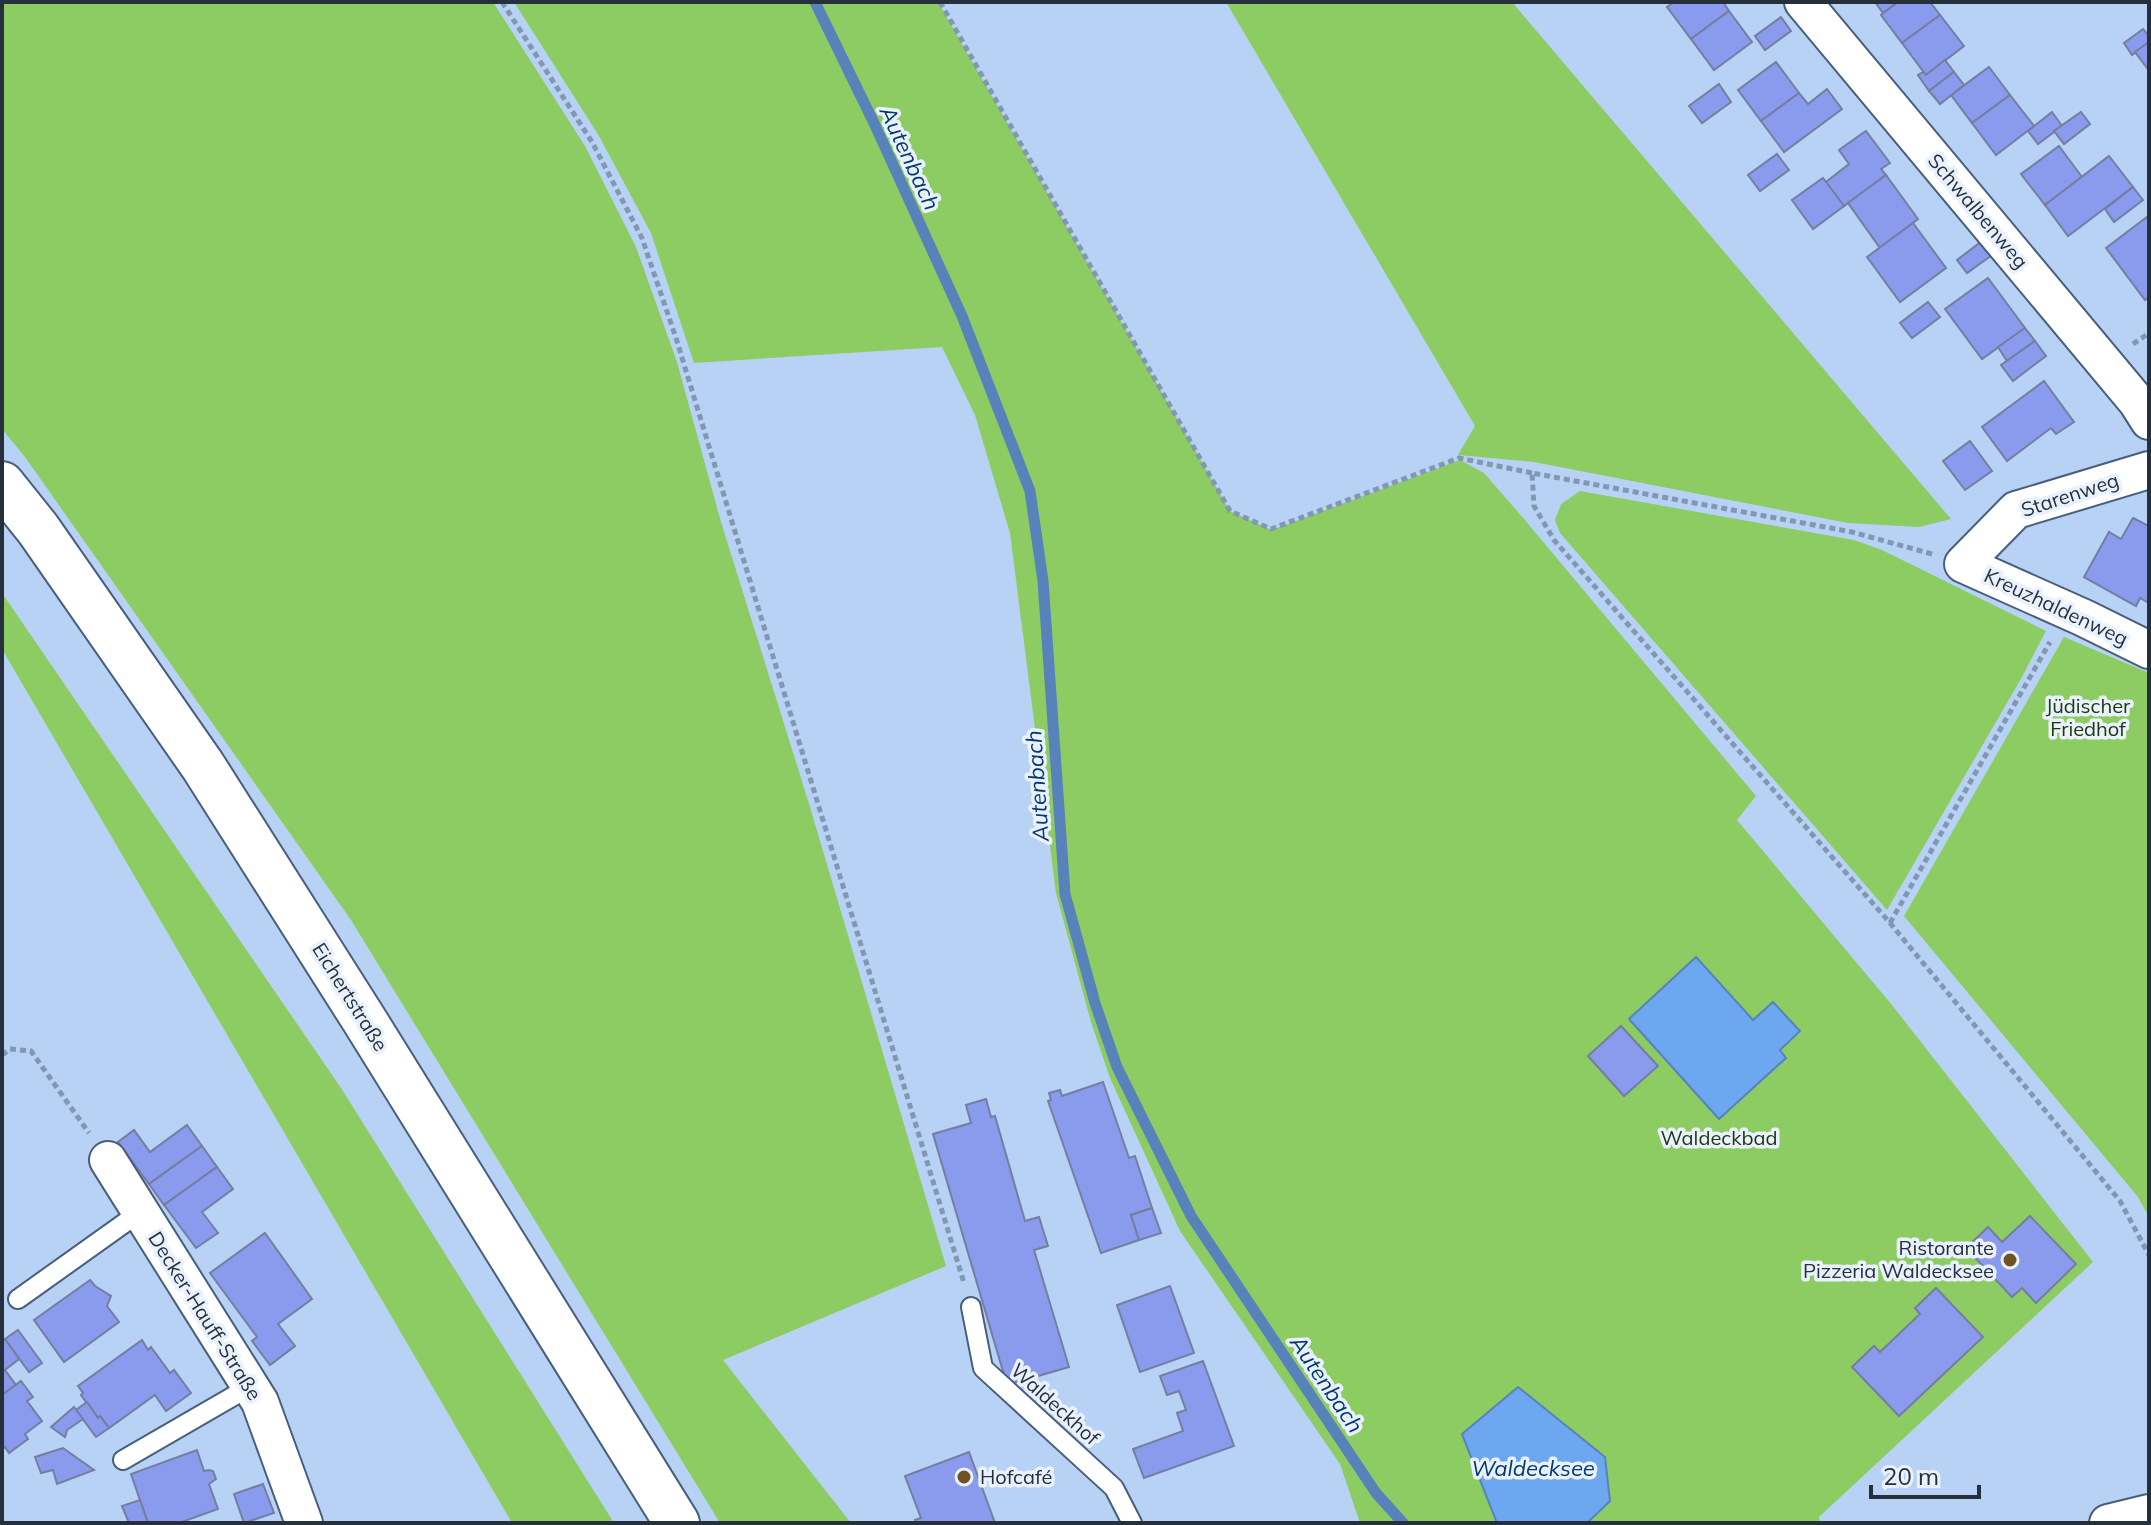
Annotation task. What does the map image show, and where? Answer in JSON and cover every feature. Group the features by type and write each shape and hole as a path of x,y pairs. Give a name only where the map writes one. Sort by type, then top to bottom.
{"street":[{"name":"Schwalbenweg","path":"1803,2 2129,393 2149,421"},
{"name":"Starenweg","path":"1963,564 2016,510 2149,470"},
{"name":"Eichertstraße","path":"2,484 38,529 203,766 677,1523"},
{"name":"Kreuzhaldenweg","path":"1963,564 2149,650"},
{"name":"Decker-Hauff-Straße","path":"108,1160 260,1402 304,1523"},
{"path":"2108,1523 2149,1513"}],"lane":[{"path":"18,1299 140,1212"},
{"name":"Waldeckhof","path":"971,1307 983,1368 1114,1488 1132,1523"},
{"path":"123,1460 251,1386"}],"path":[{"path":"502,2 592,142 642,238 676,338 971,1307"},
{"path":"940,2 1230,511 1271,529 1459,458 1852,532 1963,564"},
{"path":"1532,473 1534,506 1554,540 1890,923 2120,1201 2149,1255"},
{"path":"1890,923 2068,611"},
{"path":"2,1055 10,1049 31,1051 108,1160"}],"green space":[{"path":"2,2 493,2 585,146 636,247 677,362 721,522 810,807 946,1266 723,1360 851,1523 720,1523 351,920 25,457 2,429"},
{"name":"Waldeckbad","path":"514,2 938,2 1230,511 1272,530 1460,460 1484,473 1756,796 1737,820 1892,1005 2093,1262 1819,1517 1820,1523 1587,1523 1610,1500 1462,1434 1497,1523 1360,1523 1340,1464 1180,1231 1110,1078 1091,1022 1056,893 1010,533 975,415 942,347 694,363 651,233 599,136"},
{"path":"1226,2 1512,2 1951,519 1919,527 1848,523 1534,462 1458,455 1475,426"},
{"path":"1580,491 1854,540 1882,550 2046,631 1887,910 1560,533 1555,520 1561,504"},
{"path":"2,593 341,1088 614,1523 512,1523 2,649"},
{"name":"Jüdischer Friedhof","path":"2064,637 2149,673 2149,1217 2138,1197 1904,916"}],"water":[{"path":"1696,957 1753,1020 1773,1002 1800,1031 1780,1050 1786,1058 1719,1119 1629,1019"},
{"name":"Waldecksee","path":"1518,1387 1605,1457 1610,1501 1587,1523 1497,1523 1462,1434"}],"building":[{"path":"1674,2 1723,2 1729,11 1691,39 1667,7"},
{"path":"1875,2 1898,2 1883,13"},
{"path":"1898,2 1930,2 1940,15 1902,43 1881,15"},
{"path":"1729,11 1752,42 1714,70 1691,39"},
{"path":"1940,15 1964,46 1926,75 1902,43"},
{"path":"1781,17 1791,31 1765,50 1755,36"},
{"path":"2143,29 2149,36 2149,42 2132,55 2124,43"},
{"path":"2149,42 2149,66 2147,68 2135,52"},
{"path":"1945,60 1954,72 1929,91 1918,75 1923,72 1926,75"},
{"path":"1776,62 1799,93 1761,121 1738,90"},
{"path":"1989,67 2010,95 1972,123 1951,95"},
{"path":"1954,72 1964,85 1940,104 1929,91"},
{"path":"1719,84 1731,102 1702,123 1689,106"},
{"path":"1827,89 1842,109 1784,152 1761,121 1799,93 1808,104"},
{"path":"2010,95 2034,126 1996,155 1972,123"},
{"path":"2052,112 2062,126 2038,144 2028,131"},
{"path":"2081,112 2090,124 2064,144 2054,131"},
{"path":"1866,131 1890,163 1881,169 1886,175 1844,206 1826,182 1849,164 1839,150"},
{"path":"2059,146 2082,177 2045,205 2021,174"},
{"path":"1777,154 1789,170 1760,191 1748,175"},
{"path":"2109,156 2133,187 2068,236 2045,205"},
{"path":"1886,175 1918,219 1880,248 1848,203"},
{"path":"1823,178 1844,206 1813,229 1792,200"},
{"path":"2133,187 2143,200 2114,222 2105,209"},
{"path":"2147,217 2149,297 2145,300 2106,248"},
{"path":"1913,223 1946,268 1900,302 1867,257"},
{"path":"1982,241 1992,255 1967,273 1957,260"},
{"path":"1988,278 2025,328 1982,359 1945,309"},
{"path":"1928,302 1940,317 1912,338 1900,323"},
{"path":"2025,328 2035,341 2007,361 1998,347"},
{"path":"2035,341 2046,356 2013,381 2001,365"},
{"path":"2044,381 2074,422 2056,434 2051,428 2007,461 1982,427"},
{"path":"1970,441 1992,471 1965,490 1943,461"},
{"path":"2133,518 2149,526 2149,603 2140,598 2136,606 2084,577 2109,532 2121,539"},
{"path":"1621,1026 1658,1066 1624,1096 1588,1056"},
{"path":"1103,1082 1129,1158 1135,1156 1152,1208 1131,1215 1139,1240 1101,1253 1048,1101 1051,1100 1049,1093 1060,1090 1062,1096"},
{"path":"986,1099 991,1117 995,1116 1025,1221 1039,1217 1048,1246 1034,1250 1069,1367 1007,1385 933,1134 971,1123 966,1105"},
{"path":"187,1125 202,1146 149,1184 118,1142 134,1130 150,1152"},
{"path":"202,1146 217,1167 164,1205 149,1184"},
{"path":"217,1167 233,1189 202,1212 218,1233 196,1248 164,1205"},
{"path":"1152,1208 1161,1233 1139,1240 1131,1215"},
{"path":"2030,1216 2076,1264 2036,1303 2022,1288 2012,1297 1966,1248 1988,1227 2002,1242"},
{"path":"265,1233 312,1299 278,1324 295,1346 270,1365 252,1341 257,1337 210,1273"},
{"path":"90,1280 111,1296 107,1306 119,1322 64,1362 34,1320"},
{"path":"1170,1286 1194,1353 1140,1372 1117,1305"},
{"path":"1936,1288 1983,1337 1899,1416 1852,1367 1874,1346 1880,1352 1920,1314 1915,1308"},
{"path":"18,1330 42,1363 29,1372 5,1339"},
{"path":"5,1339 19,1359 5,1370 16,1385 2,1395 2,1342"},
{"path":"142,1340 170,1373 174,1370 191,1393 166,1411 155,1395 109,1428 81,1395 83,1393 78,1386"},
{"path":"1203,1361 1234,1446 1144,1478 1133,1449 1183,1431 1177,1413 1186,1410 1179,1391 1167,1395 1160,1376"},
{"path":"21,1381 33,1397 27,1401 42,1421 25,1434 28,1439 9,1453 5,1447 2,1450 2,1395"},
{"path":"87,1402 109,1428 96,1437 76,1410"},
{"path":"74,1407 83,1419 67,1430 65,1437 51,1427"},
{"path":"63,1448 94,1470 57,1484 53,1470 41,1473 35,1457"},
{"path":"197,1450 204,1471 213,1471 216,1479 209,1484 218,1509 179,1523 148,1523 131,1474"},
{"path":"969,1452 995,1523 916,1523 915,1520 921,1518 905,1476"},
{"path":"263,1484 274,1513 244,1523 234,1494"},
{"path":"140,1500 148,1523 129,1523 122,1506"}],"waterway":[{"name":"Autenbach","path":"815,2 962,316 1030,491 1043,581 1065,894 1095,1003 1117,1067 1191,1216 1376,1493 1403,1523"}],"place":[{"name":"Ristorante Pizzeria Waldecksee","path":"2010,1260"},
{"name":"Hofcafé","path":"964,1477"}]}
